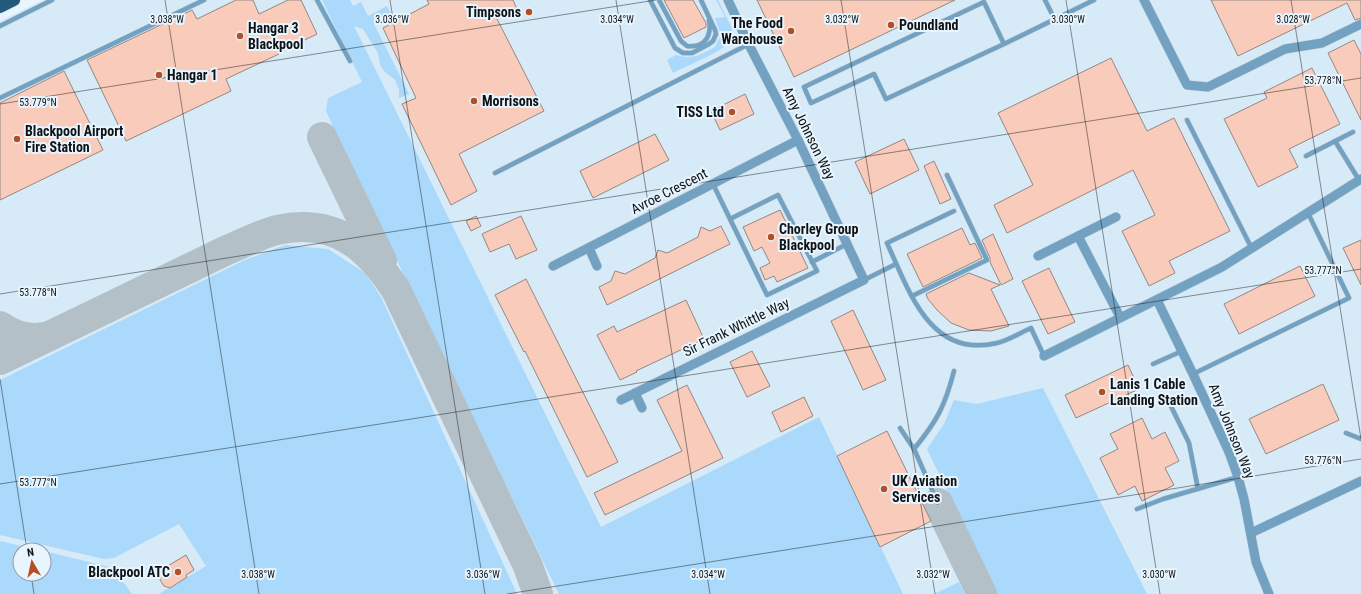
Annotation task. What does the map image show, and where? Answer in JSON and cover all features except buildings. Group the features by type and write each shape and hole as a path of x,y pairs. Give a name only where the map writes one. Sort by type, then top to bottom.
{"main road":[{"path":"0,7 14,0"}],"street":[{"name":"Amy Johnson Way","path":"728,0 798,140 864,280"},
{"path":"1144,0 1187,85 1208,87 1285,50 1322,43 1361,24"},
{"name":"Avroe Crescent","path":"553,266 798,140"},
{"path":"1044,356 1222,267 1360,179"},
{"path":"1038,256 1116,216"},
{"path":"1078,236 1120,318"},
{"path":"588,248 597,266"},
{"name":"Sir Frank Whittle Way","path":"621,400 864,280"},
{"name":"Amy Johnson Way","path":"1157,300 1193,374 1238,477 1244,499 1256,562 1269,594"},
{"path":"635,393 642,408"},
{"path":"1251,533 1361,481"}],"lane":[{"path":"0,26 52,0"},
{"path":"0,98 204,0"},
{"path":"317,0 350,61"},
{"path":"650,0 675,48 684,53 692,54 704,48 713,41 716,34 701,0"},
{"path":"659,0 681,41 687,46 696,46 708,37 710,28 707,13"},
{"path":"1045,0 1055,20"},
{"path":"1004,44 984,2 804,87 811,103 874,74 886,99 1004,44 1055,20 1094,0"},
{"path":"495,173 749,44"},
{"path":"1188,120 1252,249"},
{"path":"1306,156 1353,132"},
{"path":"1335,141 1360,179"},
{"path":"912,296 987,260 947,175"},
{"path":"713,184 730,219 767,295 817,271 778,195 730,219"},
{"path":"954,211 887,243 912,296 925,317 934,328 944,336 970,344 984,345 998,342 1031,328 1044,356"},
{"path":"1193,374 1349,298 1308,213"},
{"path":"812,262 847,244"},
{"path":"864,280 896,264"},
{"path":"1153,364 1182,351"},
{"path":"914,449 941,412 948,394 954,371"},
{"path":"1166,396 1189,443 1198,489"},
{"path":"900,428 914,449 938,502"},
{"path":"1346,433 1361,439"},
{"path":"1137,510 1163,499 1238,477"}],"shaded area":[{"path":"43,0 1361,0 1361,594 0,594 0,21"},
{"path":"322,0 350,0 353,6 361,2 368,16 387,6 391,14 374,24 409,94 399,98 399,90 395,80 384,71 380,65 378,53 363,29 354,26 601,527 819,417 903,594 559,594 352,168 326,111 328,98 362,82"},
{"path":"716,0 718,0 732,28 731,39 718,51 673,73 667,60 676,55 686,57 697,56 715,47 720,37 720,33 715,18 725,17"},
{"path":"285,245 328,249 365,273 381,297 517,594 159,594 206,566 179,524 114,558 104,559 52,547 52,542 30,542 0,535 0,380 245,260"},
{"path":"1043,388 1147,594 997,594 927,449 944,424 954,400 977,404"},
{"path":"0,541 12,544 12,582 52,582 52,553 109,567 116,572 132,594 0,594"},
{"path":"959,582 965,594 934,594"}],"taxiway":[{"path":"322,137 382,261"},
{"path":"0,360 261,235 275,230 301,227 319,228 334,233 349,240 362,249 374,261 396,290 528,566 538,594"},
{"path":"0,326 23,337 36,338 49,336"},
{"path":"938,503 982,594"}],"place":[{"name":"Timpsons","path":"529,12"},
{"name":"Poundland","path":"891,25"},
{"name":"The Food Warehouse","path":"791,31"},
{"name":"Hangar 3 Blackpool","path":"240,36"},
{"name":"Hangar 1","path":"159,75"},
{"name":"Morrisons","path":"474,101"},
{"name":"TISS Ltd","path":"732,112"},
{"name":"Blackpool Airport Fire Station","path":"17,139"},
{"name":"Chorley Group Blackpool","path":"771,237"},
{"name":"Lanis 1 Cable Landing Station","path":"1102,392"},
{"name":"UK Aviation Services","path":"884,489"},
{"name":"Blackpool ATC","path":"178,572"}]}
